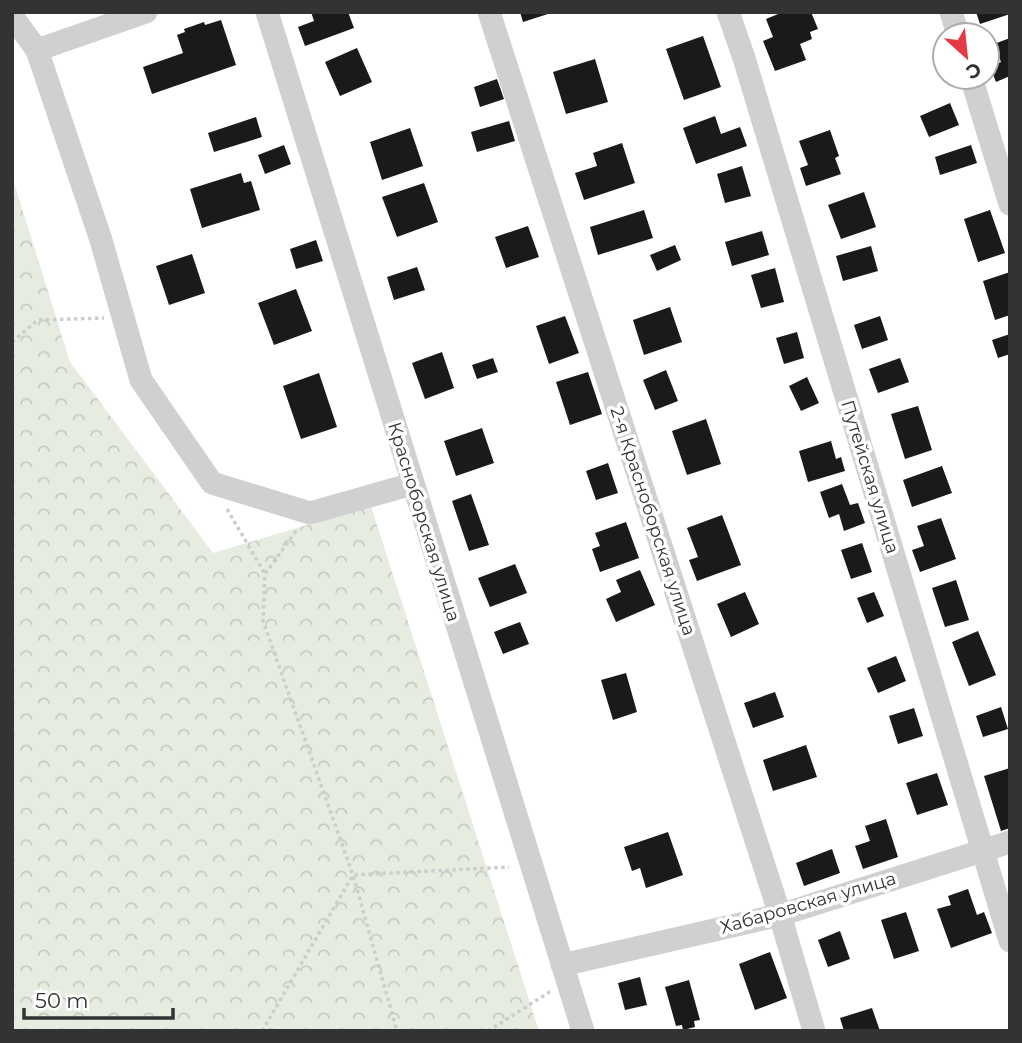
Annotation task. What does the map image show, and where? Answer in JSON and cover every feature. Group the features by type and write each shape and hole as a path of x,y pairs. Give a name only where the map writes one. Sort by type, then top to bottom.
{"street":[{"path":"37,50 146,12"},
{"name":"Красноборская улица","path":"267,12 583,1031"},
{"name":"2-я Красноборская улица","path":"489,12 780,915 814,1031"},
{"name":"Путейская улица","path":"728,12 1010,941"},
{"path":"12,16 37,50 100,240 141,380 212,483 310,513 412,484"},
{"path":"975,91 1010,204"},
{"name":"Хабаровская улица","path":"565,973 780,915 1010,842"}],"path":[{"path":"12,342 38,320 123,318"},
{"path":"212,483 265,574 263,621 353,875 397,1031"},
{"path":"265,574 310,513"},
{"path":"353,875 532,866"},
{"path":"262,1031 353,875"},
{"path":"488,1031 565,973"}],"green space":[{"path":"12,176 70,362 213,553 371,506 539,1031 12,1031"}],"building":[{"path":"311,12 348,12 354,28 305,46 298,27 314,21"},
{"path":"520,12 551,12 551,13 523,22"},
{"path":"783,12 811,12 818,29 810,32 812,39 800,44 806,60 775,71 763,41 773,37 766,19"},
{"path":"976,12 1010,12 989,21 979,21"},
{"path":"221,20 236,65 152,94 143,67 183,53 177,35 185,32 184,29"},
{"path":"703,36 721,87 684,100 666,49"},
{"path":"1010,38 1010,76 1001,80 1001,62 1001,41"},
{"path":"357,48 372,82 340,96 325,62"},
{"path":"595,59 608,102 566,114 553,72"},
{"path":"497,79 504,99 480,107 474,87"},
{"path":"950,103 959,125 929,137 920,116"},
{"path":"715,116 721,134 740,127 747,146 696,164 683,128"},
{"path":"256,117 262,137 214,152 208,133"},
{"path":"509,121 515,141 477,152 471,132"},
{"path":"410,128 423,166 382,180 370,142"},
{"path":"830,130 839,156 835,158 841,174 806,186 800,168 808,165 799,141"},
{"path":"622,143 635,183 584,200 575,173 597,166 593,153"},
{"path":"284,145 291,164 265,174 258,155"},
{"path":"971,145 977,163 940,175 935,157"},
{"path":"742,166 751,196 725,203 717,174"},
{"path":"241,173 244,183 251,181 260,210 202,228 190,189"},
{"path":"424,183 438,222 397,237 382,197"},
{"path":"864,192 876,227 841,239 828,205"},
{"path":"644,210 653,238 598,255 590,227"},
{"path":"990,210 1005,253 978,262 964,219"},
{"path":"528,226 539,257 506,268 495,237"},
{"path":"762,231 769,255 732,266 725,242"},
{"path":"316,240 323,261 296,269 290,249"},
{"path":"675,245 681,260 657,271 650,255"},
{"path":"871,246 878,271 843,281 836,256"},
{"path":"192,254 205,293 169,305 156,266"},
{"path":"417,267 425,290 394,300 387,277"},
{"path":"775,268 784,302 761,308 751,275"},
{"path":"1010,272 1010,315 995,320 983,281"},
{"path":"296,289 312,331 274,345 258,303"},
{"path":"670,307 682,342 644,355 633,320"},
{"path":"565,316 579,353 549,364 536,326"},
{"path":"880,316 888,340 862,349 854,325"},
{"path":"797,332 804,358 784,364 776,338"},
{"path":"1010,334 1010,354 998,358 992,340"},
{"path":"442,352 454,388 425,399 412,363"},
{"path":"493,358 498,372 477,379 472,365"},
{"path":"900,358 909,382 878,393 869,369"},
{"path":"666,370 678,401 655,410 643,380"},
{"path":"588,372 602,414 570,425 556,382"},
{"path":"319,373 337,427 301,439 283,386"},
{"path":"807,377 819,403 801,411 789,386"},
{"path":"918,406 932,450 905,459 891,414"},
{"path":"706,419 721,464 687,475 672,431"},
{"path":"482,428 494,463 456,476 444,441"},
{"path":"831,441 836,459 841,457 845,471 808,482 799,451"},
{"path":"608,463 618,493 596,500 586,471"},
{"path":"942,466 952,493 912,507 903,480"},
{"path":"842,484 850,505 858,503 865,523 844,531 839,514 829,518 820,492"},
{"path":"471,494 489,545 469,551 452,501"},
{"path":"722,515 741,565 697,581 689,560 698,557 687,528"},
{"path":"941,518 956,559 920,572 912,550 924,546 917,526"},
{"path":"626,522 639,558 600,572 592,549 600,546 595,533"},
{"path":"862,543 872,572 851,579 841,550"},
{"path":"515,564 527,593 490,607 478,578"},
{"path":"640,570 655,605 616,622 606,599 621,592 616,580"},
{"path":"956,580 969,620 945,627 932,588"},
{"path":"745,592 759,624 731,637 717,604"},
{"path":"874,592 884,616 867,623 857,598"},
{"path":"520,622 529,644 503,654 494,632"},
{"path":"978,631 996,675 969,686 952,642"},
{"path":"896,656 906,681 878,693 867,668"},
{"path":"626,673 637,712 613,720 601,680"},
{"path":"775,692 784,717 753,728 744,703"},
{"path":"1001,707 1008,729 983,737 976,716"},
{"path":"914,708 923,736 898,744 889,716"},
{"path":"806,745 817,777 773,791 763,760"},
{"path":"1010,768 1010,828 1001,831 984,776"},
{"path":"937,773 948,805 917,815 906,783"},
{"path":"886,819 898,857 863,869 855,846 870,841 865,826"},
{"path":"668,832 683,875 646,888 640,868 632,871 624,847"},
{"path":"832,849 840,873 804,886 796,863"},
{"path":"968,889 977,915 984,912 992,933 951,948 937,909 951,905 948,896"},
{"path":"906,912 919,951 894,959 881,920"},
{"path":"840,931 850,959 828,967 818,940"},
{"path":"770,952 787,998 755,1010 739,964"},
{"path":"640,977 647,1005 625,1010 618,983"},
{"path":"689,980 700,1020 694,1021 695,1027 683,1030 682,1025 676,1026 665,987"},
{"path":"872,1008 880,1031 844,1031 840,1018"}]}
